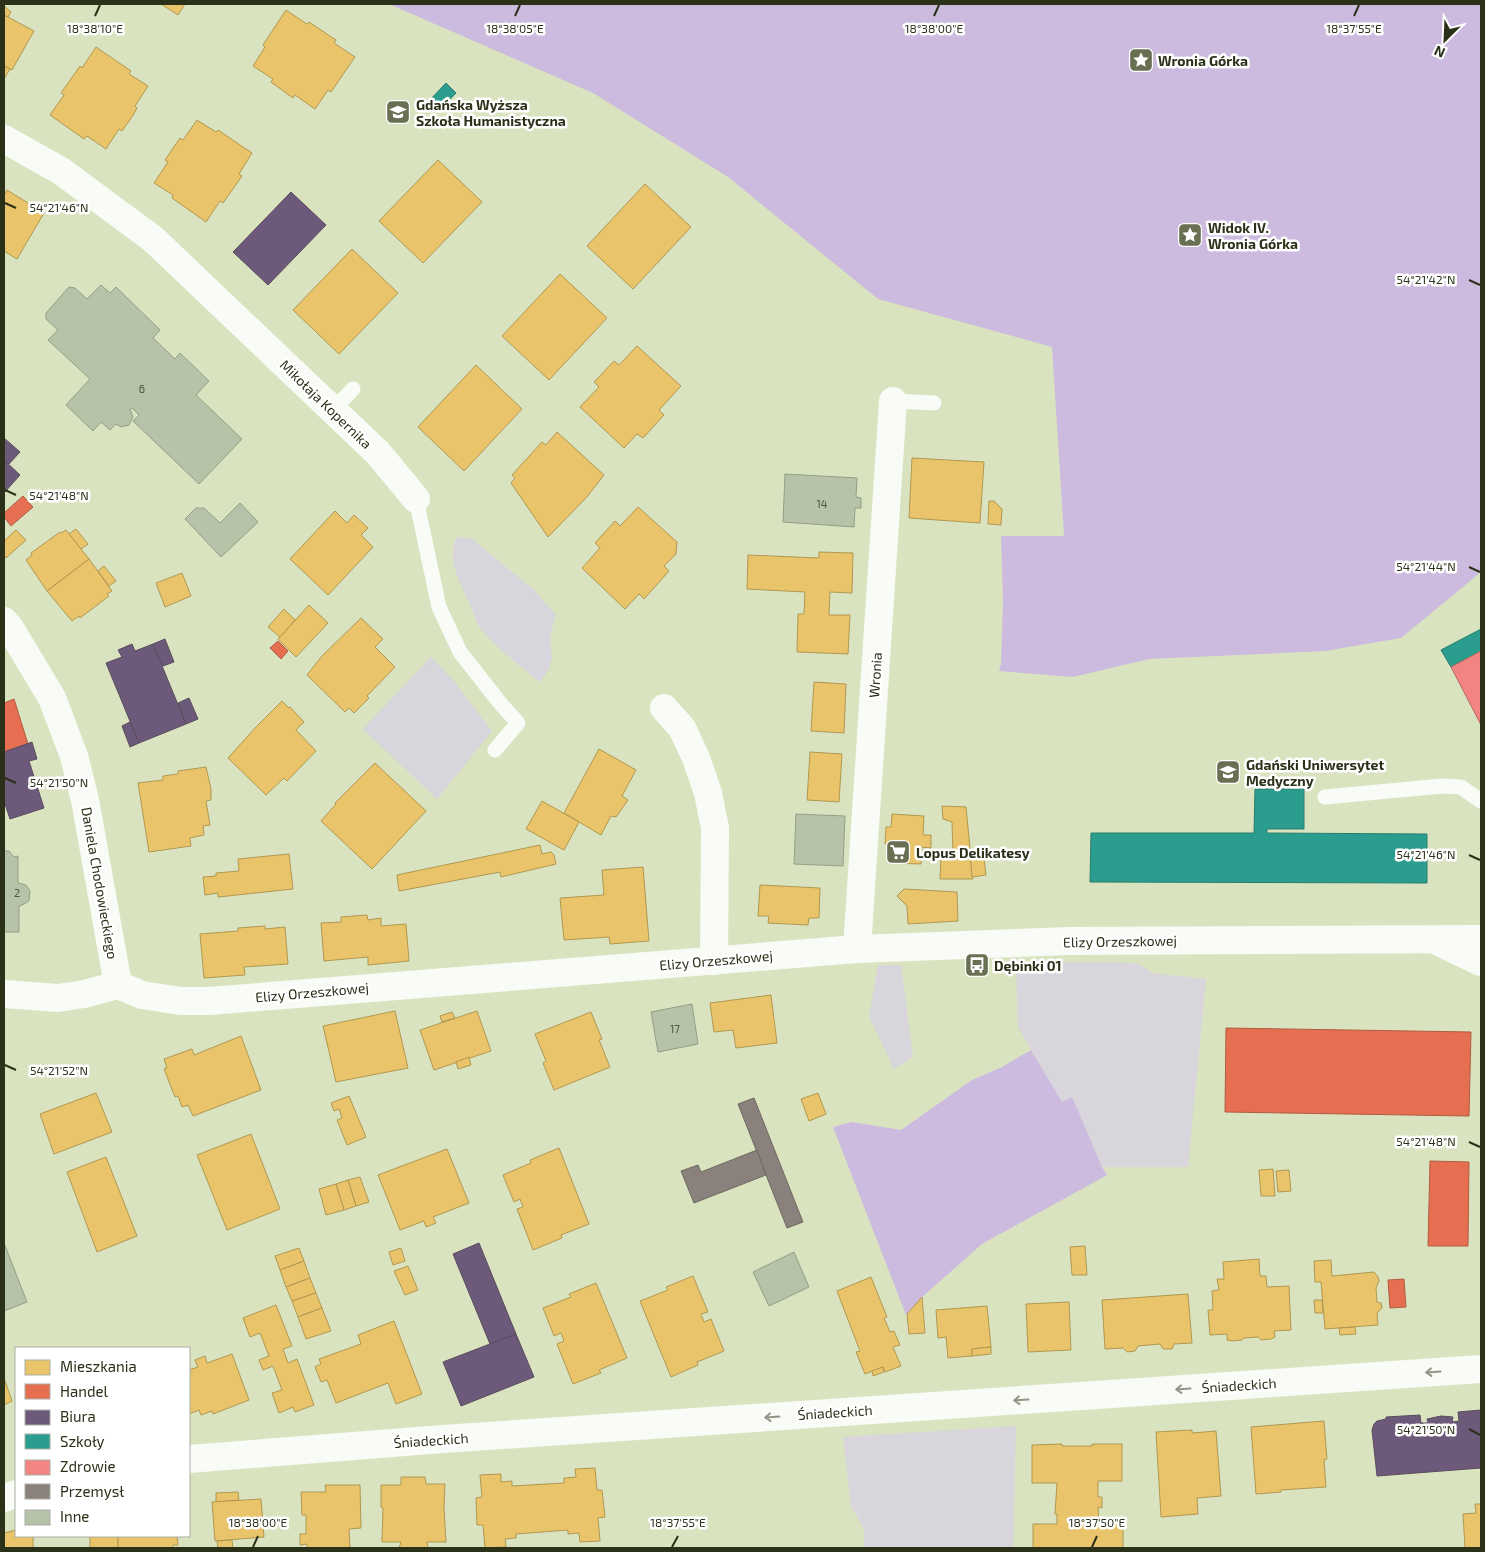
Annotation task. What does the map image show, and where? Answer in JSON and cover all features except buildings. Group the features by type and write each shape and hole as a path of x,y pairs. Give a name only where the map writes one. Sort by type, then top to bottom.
{"street":[{"name":"Mikołaja Kopernika","path":"4,139 61,171 152,239 378,453 416,499"},
{"name":"Wronia","path":"857,949 893,401"},
{"name":"Daniela Chodowieckiego","path":"4,621 52,698 74,756 85,800 118,985"},
{"path":"664,708 682,728 696,758 708,792 715,828 714,961"},
{"name":"Elizy Orzeszkowej","path":"118,985 142,995 180,1001 209,1001 857,949 1068,941 1481,939"},
{"name":"Elizy Orzeszkowej","path":"1433,940 1481,962"},
{"path":"4,994 58,998 84,994 118,985"},
{"name":"Śniadeckich","path":"190,1459 443,1439 1481,1369"}],"lane":[{"path":"333,410 353,389"},
{"path":"893,401 934,402"},
{"name":"Mikołaja Kopernika","path":"416,499 439,607 460,652 518,723 495,750"},
{"path":"1325,797 1442,786 1461,787 1481,801"}],"shaded area":[{"path":"389,4 1481,4 1481,572 1401,638 1325,651 1149,659 1073,677 999,671 1001,664 1003,601 1001,536 1064,536 1052,347 878,299 728,177 593,93"},
{"path":"457,537 472,539 533,589 556,615 550,635 552,658 548,671 540,682 501,650 480,628 456,572 453,554"},
{"path":"431,657 454,681 492,731 437,799 363,729"},
{"path":"1114,962 1139,964 1152,973 1206,979 1188,1167 1102,1167 1072,1098 1062,1103 1018,1027 1017,963"},
{"path":"878,965 901,965 913,1057 894,1069 869,1016"},
{"path":"1031,1050 1062,1102 1072,1097 1107,1175 982,1244 921,1298 906,1315 833,1127 852,1122 901,1130 972,1080 1002,1067"},
{"path":"1016,1426 1013,1548 864,1548 864,1529 851,1506 843,1437"}],"place":[{"name":"Wronia Górka","path":"1141,60"},
{"name":"Gdańska Wyższa Szkoła Humanistyczna","path":"398,112"},
{"name":"Widok IV. Wronia Górka","path":"1190,235"},
{"name":"Gdański Uniwersytet Medyczny","path":"1228,772"},
{"name":"Lopus Delikatesy","path":"898,852"},
{"name":"Dębinki 01","path":"977,965"}]}
